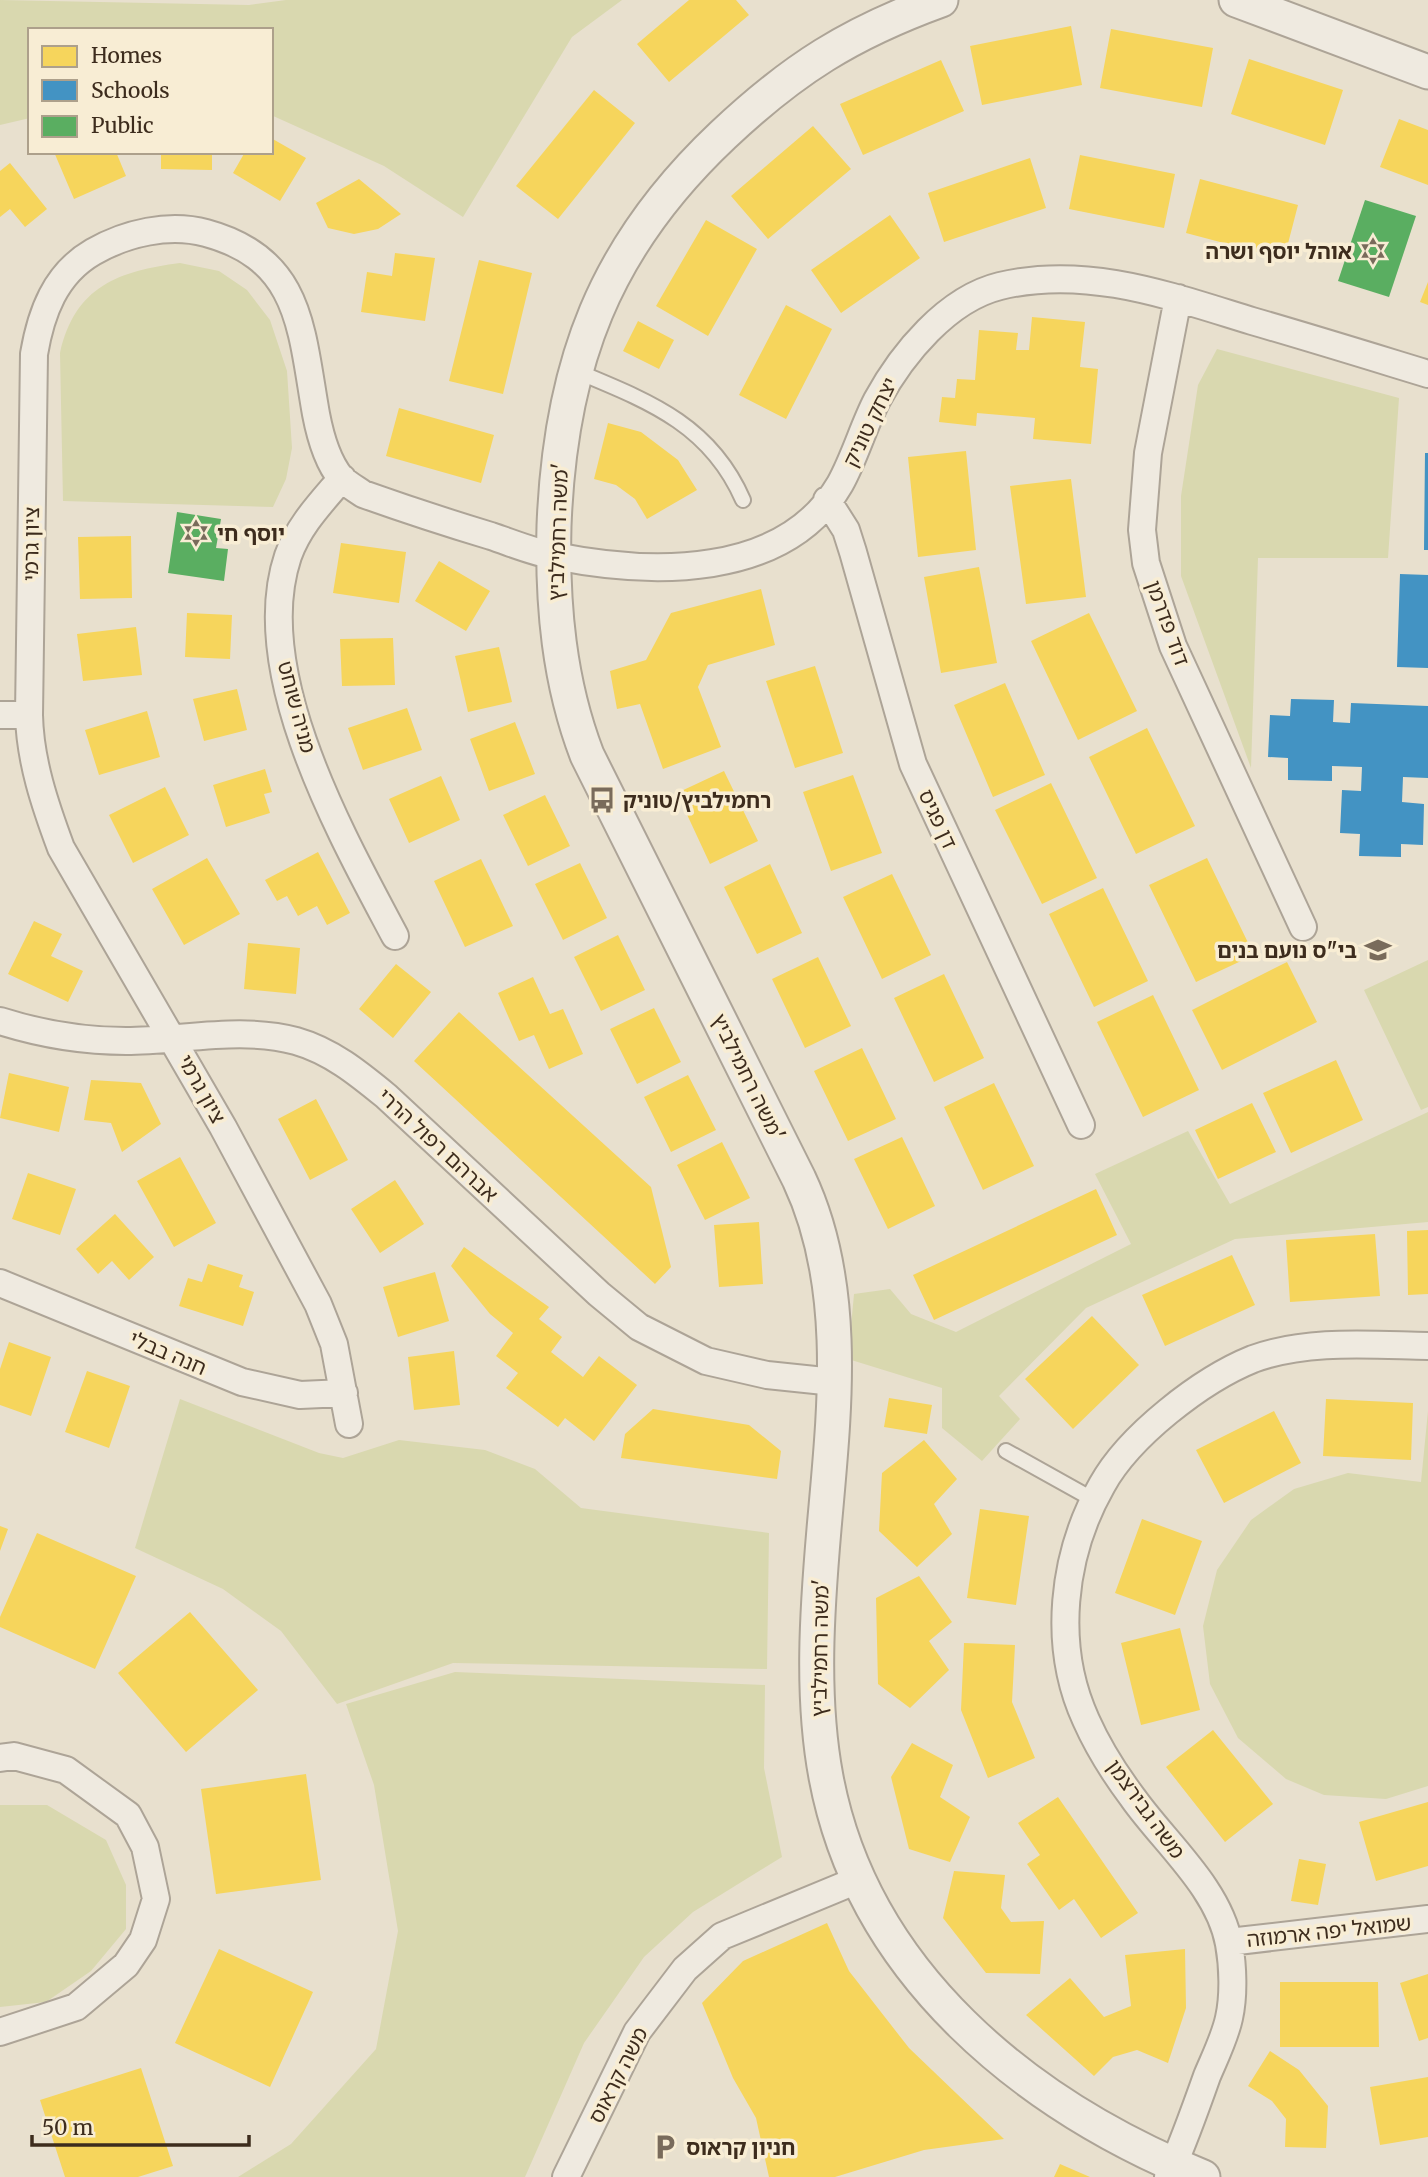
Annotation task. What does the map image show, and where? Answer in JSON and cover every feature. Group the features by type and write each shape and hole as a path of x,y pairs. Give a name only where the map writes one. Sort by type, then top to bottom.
{"street":[{"name":"משה רחמילביץ'","path":"941,0 863,31 823,53 790,76 710,147 665,193 635,235 599,304 576,371 558,469 553,556 564,683 587,755 810,1203 829,1289 834,1382 818,1624 819,1734 826,1779 837,1819 860,1879 899,1954 943,2008 970,2034 1044,2091 1103,2129 1182,2173"},
{"path":"1237,0 1428,72"},
{"name":"ציון גרמי","path":"341,478 319,430 302,337 291,299 281,278 256,253 225,238 195,230 135,234 87,255 48,299 40,319 34,354 29,715 29,734 44,801 61,848 173,1038 318,1304 334,1344 349,1424"},
{"name":"יצחק טוניק","path":"553,556 629,566 678,567 758,552 788,538 839,485 876,401 906,355 964,303 997,286 1069,277 1111,281 1178,298 1428,374"},
{"name":"דוד פדרמן","path":"1178,298 1148,453 1142,530 1146,563 1173,646 1303,927"},
{"path":"341,478 372,498 553,556"},
{"name":"מניה שוחט","path":"341,478 303,524 288,556 282,595 283,657 293,711 315,772 340,833 395,936"},
{"name":"דן פגיס","path":"827,500 846,530 913,764 1081,1125"},
{"path":"0,715 29,715"},
{"name":"אברהם רפול הררי","path":"0,1021 33,1031 73,1038 261,1037 294,1041 322,1051 354,1070 386,1096 599,1294 639,1327 706,1361 767,1376 834,1382"},
{"name":"חנה בבלי","path":"0,1283 233,1379 300,1395 344,1393"},
{"name":"משה גבירצמן","path":"1182,2173 1230,2017 1229,1942 1209,1897 1133,1799 1086,1719 1071,1677 1066,1639 1066,1593 1075,1554 1103,1482 1131,1447 1191,1395 1221,1374 1255,1359 1293,1349 1345,1345 1428,1346"},
{"path":"0,1758 15,1756 66,1770 128,1815 145,1847 156,1899 143,1940 126,1965 76,2007 0,2032"},
{"name":"משה קראוס","path":"566,2177 637,2032 685,1969 722,1936 860,1879"},
{"name":"שמואל יפה ארמוזה","path":"1229,1942 1428,1919"}],"lane":[{"path":"576,371 670,413 704,441 733,477 743,500"},
{"path":"1006,1451 1094,1500"}],"green space":[{"path":"0,0 249,5 286,0 622,0 572,37 463,217 384,166 273,116 273,28 28,28 28,118 0,125"},
{"path":"180,263 219,271 247,290 270,320 287,371 292,448 286,479 273,507 63,501 60,353 67,330 88,297 103,286 138,271"},
{"path":"1217,349 1399,398 1388,558 1258,558 1251,768 1181,576 1181,496 1198,385"},
{"path":"1428,960 1428,1107 1421,1110 1364,990"},
{"path":"1428,1112 1428,1222 1235,1239 1086,1308 999,1396 1020,1419 982,1461 942,1428 942,1388 848,1359 854,1294 890,1289 911,1314 956,1332 1131,1244 1095,1174 1188,1131 1230,1204"},
{"path":"180,1399 319,1453 343,1458 399,1440 485,1450 535,1469 581,1508 769,1533 767,1669 453,1663 337,1704 281,1631 223,1589 135,1548"},
{"path":"1428,1411 1428,1786 1386,1799 1324,1795 1286,1779 1238,1738 1210,1684 1203,1626 1217,1570 1251,1520 1294,1489 1348,1473 1421,1482"},
{"path":"455,1672 765,1685 764,1768 782,1857 693,1912 644,1957 584,2043 525,2177 238,2177 291,2144 376,2049 398,1931 374,1785 346,1704"},
{"path":"0,1805 47,1805 106,1840 126,1885 126,1929 91,1971 46,2002 0,2007"}],"building: Homes":[{"path":"689,0 736,0 749,15 669,82 637,44"},
{"path":"1071,26 1082,85 982,105 970,46"},
{"path":"1111,29 1213,48 1202,107 1100,88"},
{"path":"1249,59 1343,90 1325,145 1231,114"},
{"path":"941,60 964,111 863,155 840,104"},
{"path":"594,90 635,123 558,219 516,186"},
{"path":"1399,119 1428,130 1428,185 1380,167"},
{"path":"813,126 851,169 768,239 731,196"},
{"path":"273,139 306,158 280,201 233,173 244,154 273,154"},
{"path":"55,154 117,154 126,176 74,199"},
{"path":"161,154 212,154 212,170 161,169"},
{"path":"1080,155 1175,174 1164,228 1069,209"},
{"path":"1030,158 1046,208 944,242 928,193"},
{"path":"10,163 47,209 25,227 10,209 0,217 0,171"},
{"path":"359,179 401,214 378,229 354,234 328,228 316,203"},
{"path":"1200,179 1298,205 1284,259 1186,233"},
{"path":"890,215 920,258 841,313 811,270"},
{"path":"706,220 757,249 708,336 656,306"},
{"path":"395,253 435,258 425,321 361,312 367,272 392,276"},
{"path":"479,260 532,273 503,394 449,381"},
{"path":"1428,282 1428,305 1420,302"},
{"path":"786,305 832,329 786,419 739,395"},
{"path":"1032,317 1085,322 1080,367 1098,369 1091,444 1033,439 1035,418 977,413 976,426 939,422 942,397 955,398 957,379 975,380 979,330 1018,333 1016,350 1029,350"},
{"path":"638,321 674,340 659,369 623,351"},
{"path":"399,408 494,435 481,483 386,456"},
{"path":"608,423 641,432 678,460 697,490 647,519 635,499 616,485 594,479"},
{"path":"966,451 976,550 918,557 908,457"},
{"path":"1071,479 1086,597 1026,604 1010,486"},
{"path":"131,536 132,598 80,599 78,537"},
{"path":"341,543 406,552 399,603 333,593"},
{"path":"439,561 490,591 466,631 415,601"},
{"path":"979,567 997,663 941,673 924,577"},
{"path":"761,589 775,645 708,665 698,687 721,747 663,769 640,704 617,709 610,671 646,660 671,613"},
{"path":"187,613 232,615 230,659 185,657"},
{"path":"1089,613 1137,711 1078,740 1031,641"},
{"path":"136,627 142,675 83,681 77,634"},
{"path":"393,638 395,685 342,686 340,639"},
{"path":"499,647 512,702 468,712 455,656"},
{"path":"815,666 843,753 795,768 766,681"},
{"path":"1005,683 1045,775 993,797 954,705"},
{"path":"237,689 247,730 204,741 193,699"},
{"path":"407,708 422,750 363,770 348,728"},
{"path":"147,711 160,757 99,775 85,730"},
{"path":"515,722 535,774 489,791 470,739"},
{"path":"1147,728 1195,826 1136,854 1089,757"},
{"path":"265,769 272,792 264,794 270,813 226,827 213,785"},
{"path":"724,771 758,841 710,864 677,793"},
{"path":"853,775 882,853 831,871 803,792"},
{"path":"441,776 460,820 409,843 389,799"},
{"path":"1051,783 1097,878 1042,904 995,810"},
{"path":"165,787 189,835 133,863 109,815"},
{"path":"545,795 570,846 528,866 503,815"},
{"path":"318,852 350,913 327,925 317,906 298,916 287,896 277,901 265,880"},
{"path":"207,858 240,914 184,945 152,889"},
{"path":"1207,858 1254,955 1196,982 1149,885"},
{"path":"481,859 513,926 465,947 434,881"},
{"path":"580,863 607,918 563,940 535,884"},
{"path":"770,864 802,933 757,954 724,887"},
{"path":"892,874 931,955 882,979 843,897"},
{"path":"1103,888 1148,981 1094,1007 1049,914"},
{"path":"34,921 62,934 51,956 83,971 68,1002 8,974"},
{"path":"618,935 645,990 601,1011 574,957"},
{"path":"248,943 300,948 296,994 244,989"},
{"path":"818,957 851,1026 805,1048 772,979"},
{"path":"1287,962 1317,1022 1222,1070 1192,1010"},
{"path":"396,964 431,992 393,1038 359,1009"},
{"path":"944,974 984,1058 934,1082 894,998"},
{"path":"533,977 550,1014 563,1009 583,1054 549,1069 534,1035 519,1041 498,993"},
{"path":"1153,995 1199,1090 1143,1117 1097,1022"},
{"path":"654,1008 681,1062 637,1084 610,1029"},
{"path":"459,1012 651,1187 671,1267 655,1284 414,1061"},
{"path":"862,1048 896,1119 848,1141 814,1071"},
{"path":"1336,1060 1363,1120 1291,1153 1263,1093"},
{"path":"9,1073 69,1087 59,1132 0,1118"},
{"path":"688,1075 716,1130 671,1152 644,1097"},
{"path":"91,1080 141,1083 161,1124 122,1152 111,1123 84,1120"},
{"path":"994,1083 1034,1166 983,1190 944,1107"},
{"path":"316,1099 348,1160 310,1180 278,1119"},
{"path":"1252,1103 1276,1152 1218,1179 1195,1130"},
{"path":"902,1137 935,1206 888,1229 854,1159"},
{"path":"722,1142 750,1198 705,1220 677,1165"},
{"path":"180,1157 216,1223 174,1247 137,1181"},
{"path":"28,1173 76,1189 60,1235 12,1219"},
{"path":"395,1180 424,1224 380,1253 351,1209"},
{"path":"1096,1189 1117,1235 934,1320 913,1275"},
{"path":"115,1214 154,1257 129,1280 112,1261 98,1274 76,1249"},
{"path":"759,1222 763,1284 719,1287 714,1225"},
{"path":"1428,1230 1428,1294 1408,1295 1407,1231"},
{"path":"1375,1234 1380,1296 1290,1302 1286,1240"},
{"path":"464,1247 549,1307 539,1319 562,1337 551,1352 583,1377 599,1356 637,1385 594,1441 565,1418 558,1427 506,1388 518,1373 496,1356 513,1333 490,1314 451,1266"},
{"path":"1232,1255 1255,1305 1165,1346 1142,1295"},
{"path":"208,1264 243,1275 239,1287 254,1292 243,1326 179,1306 188,1278 202,1282"},
{"path":"435,1272 449,1321 398,1337 383,1287"},
{"path":"1092,1316 1139,1365 1073,1429 1025,1379"},
{"path":"9,1342 51,1357 31,1416 0,1405 0,1369"},
{"path":"454,1351 460,1405 414,1410 408,1357"},
{"path":"87,1371 130,1386 109,1448 65,1432"},
{"path":"889,1398 932,1405 927,1434 884,1427"},
{"path":"1326,1399 1413,1403 1411,1460 1323,1456"},
{"path":"653,1409 749,1425 781,1451 777,1479 621,1458 625,1434"},
{"path":"1274,1411 1301,1463 1224,1503 1196,1450"},
{"path":"924,1440 957,1479 934,1504 952,1534 917,1567 879,1531 882,1473"},
{"path":"980,1509 1029,1516 1016,1605 967,1598"},
{"path":"1142,1519 1202,1541 1175,1615 1115,1593"},
{"path":"0,1526 8,1529 0,1551"},
{"path":"37,1533 136,1576 95,1669 0,1627 0,1617"},
{"path":"919,1576 952,1622 929,1641 949,1670 910,1708 878,1684 876,1598"},
{"path":"190,1612 258,1690 186,1752 118,1673"},
{"path":"1180,1628 1200,1710 1141,1725 1121,1643"},
{"path":"964,1643 1015,1645 1012,1702 1035,1758 988,1778 961,1710"},
{"path":"1213,1730 1273,1804 1225,1842 1166,1767"},
{"path":"912,1743 953,1765 940,1797 970,1817 950,1862 909,1849 891,1777"},
{"path":"306,1774 321,1880 216,1894 201,1789"},
{"path":"1058,1797 1138,1913 1101,1938 1074,1899 1059,1910 1027,1864 1040,1855 1018,1823"},
{"path":"1428,1802 1428,1866 1376,1881 1359,1822"},
{"path":"1299,1859 1326,1864 1318,1905 1291,1901"},
{"path":"954,1871 1005,1875 1001,1908 1011,1922 1044,1921 1040,1974 986,1973 943,1918"},
{"path":"827,1923 849,1971 909,2048 1004,2139 924,2150 835,2177 769,2177 756,2118 733,2078 702,2003 743,1961"},
{"path":"219,1949 313,1992 270,2087 175,2043"},
{"path":"1185,1949 1186,2008 1168,2063 1137,2050 1113,2057 1094,2076 1026,2015 1070,1978 1104,2017 1131,2006 1125,1955"},
{"path":"1428,1974 1428,2038 1419,2041 1400,1983"},
{"path":"1280,1982 1378,1982 1379,2047 1280,2047"},
{"path":"1270,2051 1299,2070 1328,2106 1326,2148 1285,2147 1286,2119 1272,2101 1248,2086"},
{"path":"141,2068 173,2166 138,2177 65,2177 40,2100"},
{"path":"1428,2077 1428,2137 1380,2145 1370,2087"},
{"path":"1060,2164 1090,2177 1054,2177"}],"building: Schools":[{"path":"1425,453 1428,453 1428,550 1424,550"},
{"path":"1400,574 1428,575 1428,668 1397,667"},
{"path":"1291,699 1334,700 1333,722 1350,723 1351,703 1428,706 1428,778 1403,777 1402,802 1424,804 1423,845 1401,844 1401,857 1359,856 1360,834 1340,833 1342,790 1361,791 1362,767 1332,766 1332,781 1288,780 1288,758 1268,757 1270,715 1290,716"}],"building: Public":[{"path":"1365,200 1416,216 1389,297 1338,281"},
{"name":"יוסף חי","path":"177,512 221,519 216,548 228,549 224,581 168,573"}],"place":[{"name":"אוהל יוסף ושרה","path":"1373,251"},
{"name":"יוסף חי","path":"196,533"},
{"name":"רחמילביץ/טוניק","path":"602,800"},
{"name":"בי\"ס נועם בנים","path":"1378,950"},
{"name":"חניון קראוס","path":"665,2147"}]}
